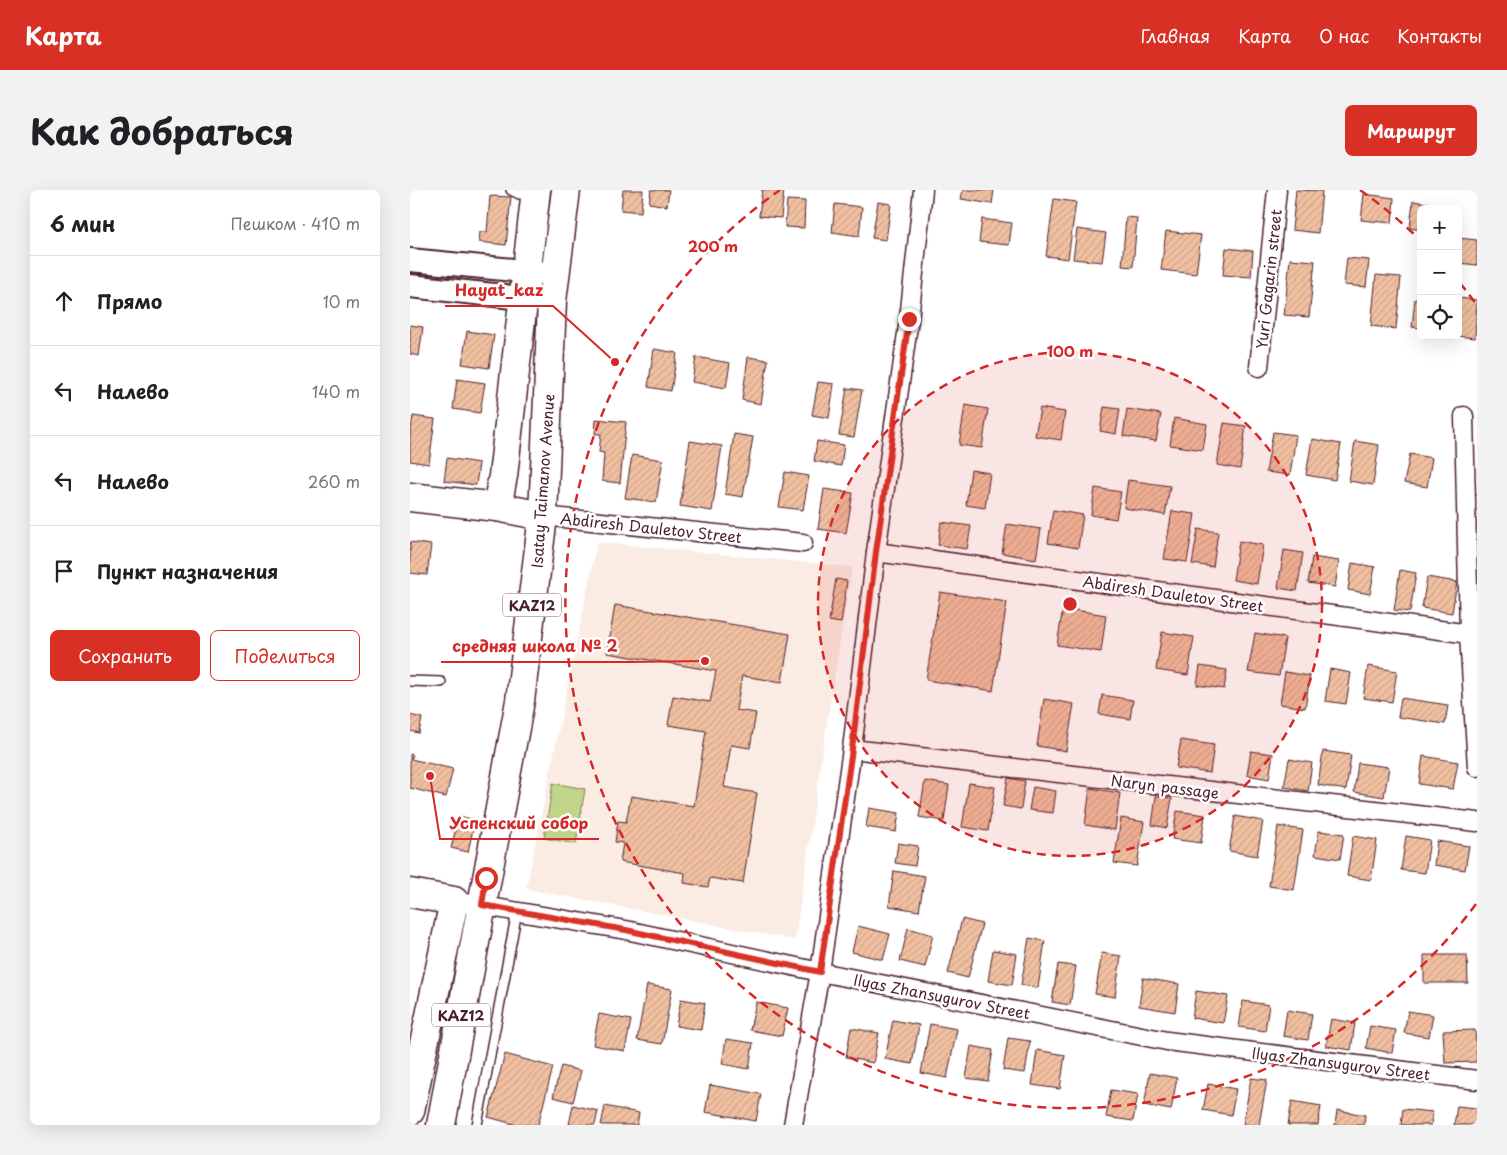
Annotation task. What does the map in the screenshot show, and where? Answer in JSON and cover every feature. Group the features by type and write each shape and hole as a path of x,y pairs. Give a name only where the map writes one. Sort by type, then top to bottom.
{"main road":[{"name":"Isatay Taimanov Avenue","path":"441,1125 520,701 543,516 552,301 566,190"},
{"path":"497,508 503,476 526,272 528,192"},
{"name":"Abdiresh Dauletov Street","path":"410,497 543,516"},
{"name":"Ilyas Zhansugurov Street","path":"410,893 454,901"},
{"name":"KAZ12","path":"410,1112 454,901"}],"street":[{"path":"793,1125 820,972 852,749 876,552 909,319 923,190"},
{"name":"Yuri Gagarin street","path":"1259,367 1277,190"},
{"path":"410,260 555,274"},
{"path":"410,286 552,301"},
{"path":"1464,416 1469,634 1477,767"},
{"name":"Abdiresh Dauletov Street","path":"543,516 803,543"},
{"name":"Abdiresh Dauletov Street","path":"876,552 1469,634"},
{"name":"Naryn passage","path":"852,749 1477,822"},
{"name":"Ilyas Zhansugurov Street","path":"454,901 626,930 820,972 1167,1041 1477,1080"}],"lane":[{"path":"410,681 441,682"},
{"path":"477,1125 517,911"}],"shaded area":[{"path":"597,542 852,567 795,940 526,889"}],"green space":[{"path":"553,783 585,789 576,844 544,838"}],"building":[{"path":"623,190 643,190 641,212 621,210"},
{"path":"651,190 669,190 667,206 649,203"},
{"path":"762,190 784,190 781,218 759,216"},
{"path":"963,190 994,190 992,204 961,199"},
{"path":"1296,190 1322,191 1318,233 1292,230"},
{"path":"1364,194 1394,198 1392,223 1361,220"},
{"path":"490,196 511,197 506,245 479,242 480,232 487,232"},
{"path":"1054,199 1076,202 1068,259 1046,256"},
{"path":"787,200 805,201 804,228 785,227"},
{"path":"1413,201 1441,205 1417,205 1417,229 1410,228"},
{"path":"878,202 891,204 886,240 872,238"},
{"path":"835,204 862,207 859,236 832,232"},
{"path":"1126,217 1137,218 1133,267 1122,266"},
{"path":"982,219 1012,223 1009,245 979,242"},
{"path":"1077,229 1106,233 1102,262 1073,259"},
{"path":"1166,231 1201,235 1196,274 1161,270"},
{"path":"1462,238 1477,240 1477,265 1462,263"},
{"path":"1226,248 1253,251 1251,277 1223,275"},
{"path":"1347,258 1369,260 1366,287 1344,285"},
{"path":"1290,259 1315,261 1309,317 1284,315"},
{"path":"1376,275 1401,277 1396,329 1371,326"},
{"path":"1462,298 1477,300 1475,338 1462,337"},
{"path":"1415,299 1417,299 1417,328 1412,327"},
{"path":"410,325 423,327 419,356 410,354"},
{"path":"467,331 494,335 489,368 462,364"},
{"path":"654,349 677,353 671,391 648,387"},
{"path":"696,357 730,363 726,388 692,382"},
{"path":"748,357 768,360 761,404 742,400"},
{"path":"457,379 485,383 480,413 453,409"},
{"path":"818,382 834,384 829,418 812,415"},
{"path":"847,388 862,390 854,437 839,435"},
{"path":"965,405 988,409 982,448 959,445"},
{"path":"1104,407 1120,409 1116,434 1100,431"},
{"path":"1040,408 1065,412 1061,440 1035,436"},
{"path":"1127,409 1161,414 1156,441 1123,436"},
{"path":"413,416 435,419 429,464 410,461 410,436"},
{"path":"1174,418 1207,424 1203,450 1170,445"},
{"path":"596,419 626,422 620,483 602,481 604,453 599,452 601,434 595,434"},
{"path":"1224,423 1246,426 1240,469 1217,465"},
{"path":"1273,432 1296,435 1290,475 1266,472"},
{"path":"734,434 753,437 743,497 725,494"},
{"path":"1312,439 1341,444 1335,480 1306,475"},
{"path":"690,441 722,446 712,511 680,506"},
{"path":"817,441 844,445 841,466 814,461"},
{"path":"1355,441 1379,445 1373,485 1349,481"},
{"path":"1410,454 1432,458 1427,487 1404,483"},
{"path":"632,455 663,460 656,502 625,498"},
{"path":"447,458 479,463 476,485 444,481"},
{"path":"971,470 990,473 985,508 966,505"},
{"path":"785,472 809,476 803,510 779,507"},
{"path":"1128,480 1170,486 1165,515 1124,508"},
{"path":"1095,488 1121,492 1116,519 1091,515"},
{"path":"824,489 853,493 846,533 818,529"},
{"path":"1053,510 1083,515 1078,548 1048,543"},
{"path":"1172,511 1195,514 1187,562 1164,559"},
{"path":"941,522 971,526 967,549 938,545"},
{"path":"1007,524 1041,529 1036,559 1002,553"},
{"path":"1198,529 1218,532 1213,567 1192,564"},
{"path":"1239,541 1263,545 1257,584 1233,580"},
{"path":"410,542 431,545 427,575 410,573"},
{"path":"1284,550 1303,553 1297,591 1278,588"},
{"path":"1312,557 1339,561 1335,587 1308,583"},
{"path":"1352,563 1375,567 1370,594 1348,590"},
{"path":"1400,570 1416,573 1410,612 1394,610"},
{"path":"1427,577 1457,582 1452,613 1422,608"},
{"path":"836,579 847,581 841,623 829,621"},
{"path":"940,592 1007,602 993,691 926,680"},
{"path":"615,605 790,634 782,682 742,676 736,710 756,713 750,748 731,745 724,787 757,793 743,883 710,878 708,887 684,883 685,873 620,862 623,843 615,842 618,821 626,822 631,796 694,806 706,731 668,725 673,696 710,702 716,671 607,653"},
{"path":"1063,608 1106,615 1101,652 1057,645"},
{"path":"1162,632 1194,637 1188,675 1156,670"},
{"path":"1255,633 1285,638 1279,676 1248,672"},
{"path":"1200,666 1227,670 1224,689 1197,685"},
{"path":"1368,666 1397,671 1392,702 1363,698"},
{"path":"1330,669 1351,673 1346,704 1325,701"},
{"path":"1285,672 1310,676 1305,708 1280,704"},
{"path":"1102,695 1133,700 1130,719 1099,714"},
{"path":"1401,698 1448,705 1445,724 1398,717"},
{"path":"1044,699 1074,704 1066,751 1037,746"},
{"path":"410,715 422,718 419,733 410,731"},
{"path":"1181,740 1214,745 1210,773 1176,768"},
{"path":"1251,751 1273,754 1269,779 1247,775"},
{"path":"1323,751 1351,755 1346,790 1318,785"},
{"path":"410,754 413,755 411,759 453,769 446,797 410,788"},
{"path":"1423,756 1458,762 1453,789 1419,784"},
{"path":"1289,759 1312,763 1308,791 1284,787"},
{"path":"1358,763 1389,767 1384,797 1354,792"},
{"path":"1008,778 1025,781 1021,809 1003,806"},
{"path":"925,781 949,785 944,821 919,817"},
{"path":"969,783 995,787 988,831 962,827"},
{"path":"1033,787 1056,791 1053,813 1029,810"},
{"path":"1090,788 1120,793 1115,830 1085,825"},
{"path":"1156,796 1172,798 1167,828 1152,825"},
{"path":"869,808 899,813 896,832 866,827"},
{"path":"1177,811 1205,815 1201,843 1172,839"},
{"path":"459,816 475,820 468,852 451,848"},
{"path":"1235,816 1263,821 1257,856 1229,851"},
{"path":"1121,818 1144,822 1137,866 1114,863"},
{"path":"1278,826 1303,830 1294,890 1269,886"},
{"path":"1319,831 1344,834 1340,859 1315,855"},
{"path":"1353,836 1377,840 1371,880 1347,876"},
{"path":"1406,836 1430,840 1425,873 1401,870"},
{"path":"1437,841 1469,846 1465,870 1434,865"},
{"path":"898,843 918,846 915,866 895,863"},
{"path":"894,871 925,876 919,911 889,906"},
{"path":"962,919 982,924 968,978 948,973"},
{"path":"858,926 890,934 883,960 852,952"},
{"path":"908,928 933,935 925,967 900,961"},
{"path":"1029,938 1045,941 1038,988 1021,985"},
{"path":"993,950 1017,954 1012,985 988,981"},
{"path":"1102,953 1121,956 1115,997 1095,994"},
{"path":"1424,955 1467,955 1468,983 1424,983"},
{"path":"1058,964 1076,966 1070,1005 1052,1002"},
{"path":"1143,978 1179,984 1175,1012 1139,1006"},
{"path":"647,985 672,989 662,1044 637,1040"},
{"path":"1196,991 1228,996 1223,1023 1192,1018"},
{"path":"681,999 705,1003 701,1030 676,1026"},
{"path":"1243,1001 1269,1005 1265,1031 1239,1027"},
{"path":"756,1002 788,1008 782,1036 750,1030"},
{"path":"1287,1010 1312,1014 1308,1040 1283,1036"},
{"path":"1408,1011 1433,1015 1429,1037 1404,1033"},
{"path":"599,1014 631,1020 625,1051 593,1045"},
{"path":"1331,1019 1355,1023 1351,1050 1326,1046"},
{"path":"893,1020 919,1025 912,1064 885,1059"},
{"path":"930,1024 957,1029 947,1078 921,1073"},
{"path":"1370,1026 1396,1030 1392,1053 1366,1048"},
{"path":"851,1028 879,1033 873,1063 846,1057"},
{"path":"1475,1030 1477,1062 1445,1063 1443,1031"},
{"path":"1008,1038 1030,1041 1025,1073 1003,1070"},
{"path":"726,1039 753,1043 749,1069 722,1064"},
{"path":"971,1046 993,1050 988,1081 966,1078"},
{"path":"1037,1050 1065,1055 1060,1089 1032,1085"},
{"path":"505,1054 553,1067 538,1125 517,1125 488,1117"},
{"path":"561,1066 581,1071 573,1102 553,1097"},
{"path":"1150,1073 1177,1078 1171,1110 1144,1105"},
{"path":"1251,1078 1267,1080 1259,1125 1243,1125"},
{"path":"1208,1084 1236,1089 1231,1115 1203,1110"},
{"path":"710,1085 761,1094 756,1121 705,1112"},
{"path":"1111,1090 1138,1094 1133,1121 1106,1117"},
{"path":"1292,1101 1321,1106 1318,1125 1288,1125"},
{"path":"573,1105 598,1111 595,1125 569,1125"},
{"path":"605,1106 639,1113 637,1125 601,1125"},
{"path":"1457,1106 1477,1108 1477,1125 1454,1125"},
{"path":"1403,1109 1433,1112 1431,1125 1401,1125"},
{"path":"1337,1110 1365,1115 1364,1125 1335,1125"}],"place":[{"name":"Hayat_kaz","path":"615,362"},
{"name":"cредняя школа № 2","path":"705,661"},
{"name":"Успенский собор","path":"430,776"}],"route":[{"path":"486,878 482,905 626,930 820,972 852,749 876,552 909,319"}]}
